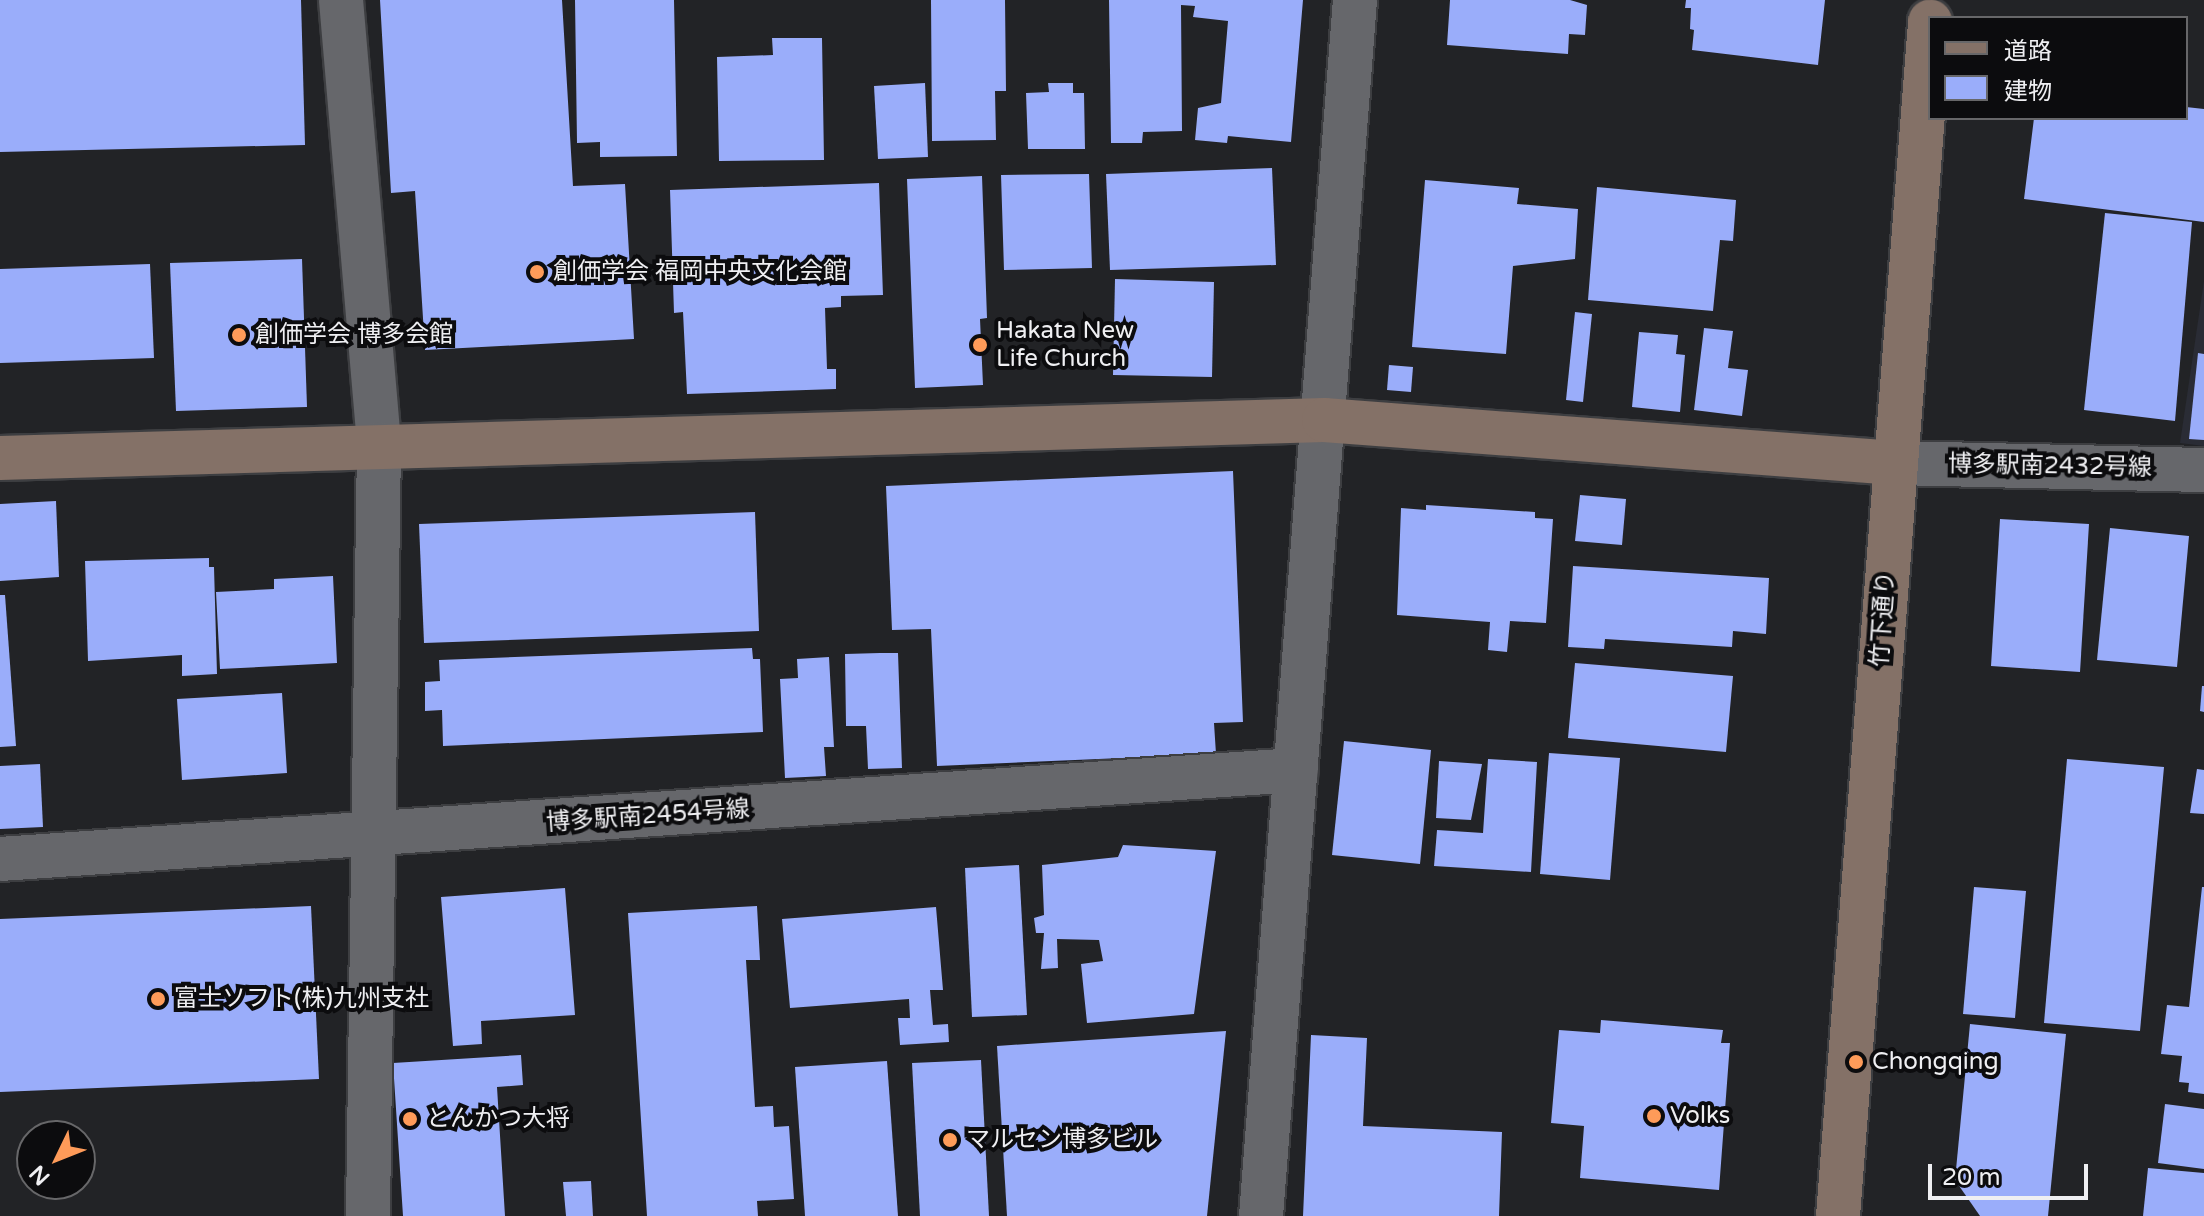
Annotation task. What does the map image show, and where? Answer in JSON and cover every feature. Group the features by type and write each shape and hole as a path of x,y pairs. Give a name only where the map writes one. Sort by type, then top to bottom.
{"street":[{"path":"341,0 379,444 370,836 368,1216"},
{"path":"1261,1216 1355,0"},
{"name":"竹下通り","path":"1838,1216 1928,45"},
{"path":"0,458 379,444 1324,420 1895,463"},
{"name":"博多駅南2432号線","path":"1895,463 2204,470"},
{"name":"博多駅南2454号線","path":"0,859 370,836 1296,770"}],"shaded area":[{"path":"2204,281 2204,446 2180,443"}],"building":[{"path":"0,0 301,0 305,145 0,152"},
{"path":"380,0 562,0 573,186 625,184 634,339 425,350 415,191 391,193"},
{"path":"575,0 674,0 677,156 600,157 600,142 577,143"},
{"path":"931,0 1005,0 1006,91 995,91 996,140 932,141"},
{"path":"1109,0 1303,0 1291,142 1228,136 1227,143 1195,140 1198,108 1221,103 1228,21 1193,17 1195,6 1181,5 1182,131 1143,132 1142,143 1111,143"},
{"path":"1450,0 1570,0 1587,5 1585,35 1569,34 1568,54 1447,45"},
{"path":"1686,0 1825,0 1818,65 1692,50 1694,30 1690,29 1691,8 1685,8"},
{"path":"772,38 822,38 824,160 719,161 717,57 773,55"},
{"path":"925,83 928,157 878,159 874,86"},
{"path":"1048,83 1073,83 1073,93 1084,93 1085,149 1028,149 1026,93 1049,92"},
{"path":"2188,107 2204,109 2204,222 2024,199 2034,120 2188,120"},
{"path":"1272,168 1276,265 1110,270 1106,174"},
{"path":"1089,174 1092,268 1004,270 1001,175"},
{"path":"982,176 987,318 980,319 983,385 915,388 907,179"},
{"path":"1425,180 1519,188 1517,204 1578,209 1575,259 1513,266 1506,354 1412,347"},
{"path":"879,183 883,295 841,296 841,307 825,308 827,369 836,369 836,389 687,394 683,312 674,313 670,190"},
{"path":"1597,187 1736,200 1733,241 1720,240 1713,311 1588,300"},
{"path":"2105,213 2192,222 2175,421 2084,410"},
{"name":"創価学会 博多会館","path":"302,259 307,407 176,411 170,263"},
{"path":"150,264 154,358 0,363 0,269"},
{"path":"1115,279 1214,282 1212,377 1113,375"},
{"path":"1575,312 1592,314 1583,402 1566,400"},
{"path":"1704,328 1733,331 1728,368 1748,370 1742,416 1694,410"},
{"path":"1639,332 1678,335 1676,354 1685,355 1680,412 1632,407"},
{"path":"2198,353 2204,354 2204,440 2189,439"},
{"path":"1389,365 1413,367 1411,392 1387,390"},
{"path":"1233,471 1243,722 1214,723 1216,754 937,766 931,629 892,630 886,486"},
{"path":"1580,495 1626,499 1622,545 1575,541"},
{"path":"56,501 59,577 0,581 0,504"},
{"path":"1426,505 1535,512 1535,518 1553,519 1546,623 1510,621 1507,652 1488,650 1490,622 1397,615 1401,508 1426,510"},
{"path":"755,512 759,631 424,643 419,524"},
{"path":"2000,519 2089,524 2080,672 1991,666"},
{"path":"2110,528 2189,536 2177,667 2097,660"},
{"path":"209,558 209,567 214,567 217,674 182,676 182,655 88,661 85,561"},
{"path":"1573,566 1769,578 1766,634 1733,631 1732,647 1605,639 1604,649 1568,647"},
{"path":"333,576 337,663 220,669 216,592 274,589 274,579"},
{"path":"0,595 5,595 16,746 0,747"},
{"path":"752,648 753,659 760,659 763,732 443,746 442,710 425,711 425,682 440,681 439,660"},
{"path":"898,653 902,768 868,769 866,726 846,726 845,654"},
{"path":"829,657 834,747 824,747 826,776 785,778 780,679 798,678 797,659"},
{"path":"1575,663 1733,676 1726,752 1568,738"},
{"path":"2204,686 2204,712 2200,711"},
{"path":"282,693 287,773 182,780 177,699"},
{"path":"1344,741 1431,750 1420,864 1332,855"},
{"path":"1549,753 1620,758 1610,880 1540,874"},
{"path":"1488,759 1537,762 1531,872 1434,866 1437,830 1483,833"},
{"path":"2067,759 2164,767 2140,1031 2044,1023"},
{"path":"1439,761 1482,764 1471,820 1436,818"},
{"path":"40,764 43,827 0,829 0,766"},
{"path":"2197,769 2204,770 2204,814 2190,813"},
{"path":"1123,845 1216,851 1194,1014 1087,1023 1081,964 1103,961 1099,940 1057,939 1058,968 1041,969 1044,933 1036,933 1034,918 1044,915 1042,865 1118,857"},
{"path":"1019,865 1027,1015 972,1017 965,868"},
{"path":"1974,887 2026,891 2015,1018 1963,1014"},
{"path":"2202,887 2204,1094 2188,1092 2189,1083 2179,1082 2182,1056 2161,1054 2167,1005 2189,1007"},
{"path":"565,888 575,1015 481,1021 482,1044 453,1046 441,897"},
{"name":"富士ソフト(株)九州支社","path":"311,906 319,1079 0,1092 0,919"},
{"path":"757,906 760,960 746,960 755,1107 773,1106 774,1127 789,1126 794,1199 757,1201 758,1216 647,1216 628,913"},
{"path":"936,907 943,990 930,990 933,1025 948,1024 949,1042 900,1045 898,1018 910,1018 909,999 790,1008 782,919"},
{"path":"1601,1020 1723,1030 1721,1043 1730,1043 1719,1190 1580,1178 1584,1126 1551,1123 1559,1030 1600,1033"},
{"path":"1970,1024 2066,1034 2048,1216 1980,1216 1955,1180"},
{"path":"1226,1031 1207,1216 1007,1216 997,1046"},
{"path":"1311,1035 1367,1038 1363,1126 1502,1132 1499,1216 1303,1216"},
{"path":"521,1055 523,1085 497,1087 505,1216 403,1216 393,1063"},
{"name":"マルセン博多ビル","path":"981,1060 989,1216 920,1216 912,1063"},
{"path":"887,1061 898,1216 805,1216 795,1067"},
{"path":"2165,1104 2204,1109 2204,1169 2158,1163"},
{"path":"2148,1168 2204,1173 2204,1216 2143,1216"},
{"path":"591,1181 593,1216 566,1216 563,1182"}],"place":[{"name":"創価学会 福岡中央文化会館","path":"537,272"},
{"name":"創価学会 博多会館","path":"239,335"},
{"name":"Hakata New Life Church","path":"980,345"},
{"name":"富士ソフト(株)九州支社","path":"158,999"},
{"name":"Chongqing","path":"1856,1062"},
{"name":"Volks","path":"1654,1116"},
{"name":"とんかつ大将","path":"410,1119"},
{"name":"マルセン博多ビル","path":"950,1140"}]}
